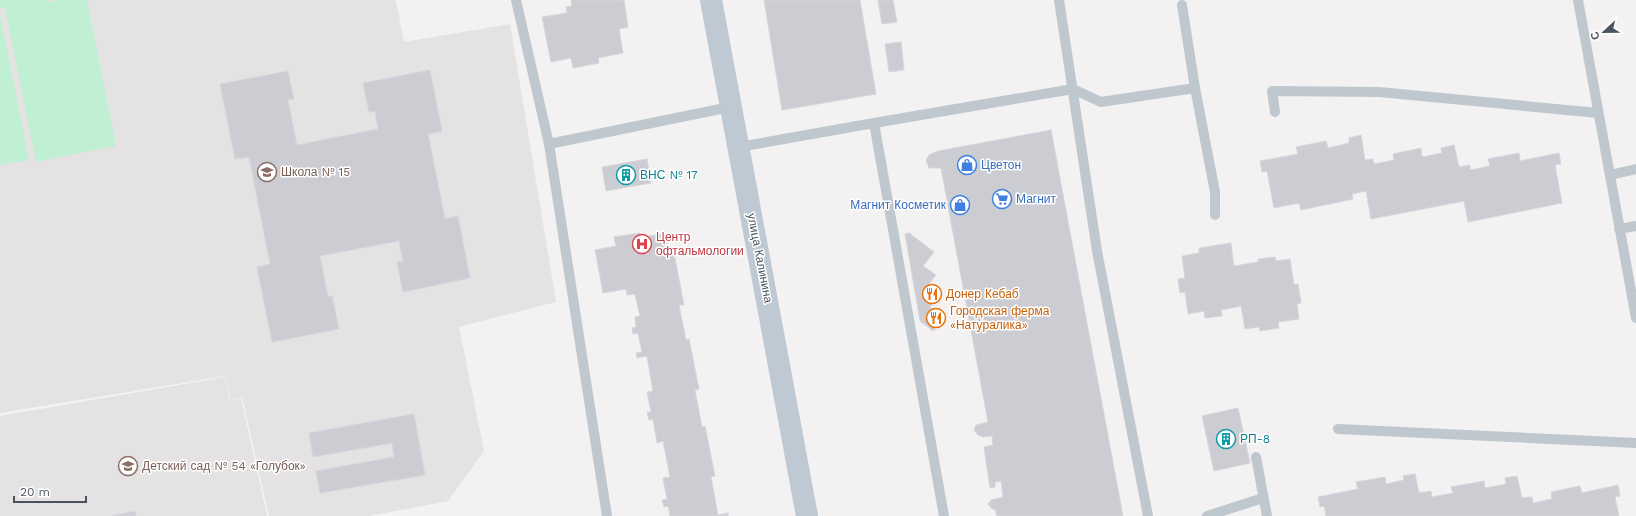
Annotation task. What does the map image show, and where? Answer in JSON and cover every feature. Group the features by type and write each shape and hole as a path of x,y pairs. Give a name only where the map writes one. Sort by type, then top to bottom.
{"street":[{"name":"улица Калинина","path":"711,0 807,516"}],"lane":[{"path":"516,0 549,144 607,516"},
{"path":"1059,0 1097,251 1148,516"},
{"path":"1578,0 1636,318"},
{"path":"1182,5 1195,88 1215,192 1215,215"},
{"path":"739,148 1073,89 1101,102 1195,88"},
{"path":"1275,112 1272,91 1379,92 1598,113"},
{"path":"549,144 730,107"},
{"path":"874,123 944,516"},
{"path":"1610,175 1636,169"},
{"path":"1619,229 1636,226"},
{"path":"1338,429 1636,442"},
{"path":"1256,457 1267,516"},
{"path":"1207,516 1263,498"}],"shaded area":[{"name":"Школа № 15","path":"0,0 396,0 404,42 510,24 556,302 459,327 484,451 448,501 369,516 269,516 242,397 231,400 225,376 0,413"},
{"name":"Детский сад № 54 «Голубок»","path":"225,377 230,401 241,398 267,516 0,516 0,416"}],"green space":[{"path":"0,0 47,0 48,2 59,0 87,0 116,146 36,162 5,8 0,9"},
{"path":"0,14 29,160 0,165"}],"building":[{"path":"571,0 624,0 628,27 619,29 623,53 598,58 599,63 573,68 571,58 551,62 542,17 567,13 566,7 572,6"},
{"path":"764,0 860,0 876,94 782,110"},
{"path":"878,0 893,0 897,22 882,24"},
{"path":"901,42 904,70 889,72 885,44"},
{"path":"430,70 442,131 428,134 445,219 458,216 470,278 403,292 397,262 403,262 399,241 320,256 328,297 332,296 339,329 272,342 257,267 270,264 249,157 235,159 220,84 288,71 294,99 288,100 297,145 378,129 375,111 369,112 363,83"},
{"path":"1051,130 1123,516 997,516 995,509 992,509 988,504 991,500 1003,497 1001,481 995,482 995,487 990,488 984,447 993,445 992,436 983,437 978,435 974,430 976,425 988,422 941,168 929,168 926,160 929,155 938,151"},
{"path":"1361,135 1365,160 1373,159 1374,164 1394,160 1393,154 1421,148 1422,157 1442,153 1441,148 1454,145 1459,167 1470,165 1470,170 1490,166 1488,159 1519,153 1520,161 1559,153 1561,164 1555,165 1562,203 1468,222 1464,201 1371,219 1366,191 1352,194 1353,199 1301,210 1299,203 1274,208 1267,171 1262,172 1260,161 1298,154 1296,147 1326,141 1328,148 1349,143 1349,138"},
{"name":"ВНС № 17","path":"647,159 651,183 606,191 602,167"},
{"path":"640,233 641,238 665,233 669,253 674,253 684,305 679,305 686,340 689,339 699,389 695,390 702,427 705,426 715,476 711,477 718,515 728,513 728,516 670,516 668,506 664,507 662,500 667,499 663,478 670,477 663,441 657,443 653,419 649,420 647,412 651,412 647,392 653,391 647,356 637,358 636,353 642,352 638,333 633,334 632,328 636,327 635,317 640,316 635,294 627,295 626,289 603,293 595,250 616,246 614,237"},
{"path":"909,233 934,252 923,266 936,275 929,284 941,293 930,307 944,317 933,331 920,321 905,234"},
{"path":"1231,243 1234,266 1258,262 1258,259 1275,257 1276,261 1290,259 1294,285 1298,284 1301,303 1297,304 1299,319 1278,322 1279,328 1260,331 1259,327 1245,329 1241,306 1221,310 1222,316 1205,318 1204,311 1188,314 1185,292 1180,293 1178,279 1185,278 1182,256 1199,253 1199,248"},
{"name":"РП-8","path":"1238,408 1250,463 1214,471 1202,416"},
{"path":"414,414 425,475 320,493 316,471 394,457 392,443 313,457 309,433"},
{"path":"1415,474 1419,493 1431,491 1432,497 1453,493 1451,487 1484,481 1485,488 1506,484 1505,478 1517,476 1522,498 1532,497 1533,503 1552,499 1551,492 1580,486 1582,493 1618,485 1620,496 1615,497 1619,516 1326,516 1324,506 1320,507 1318,497 1358,489 1356,482 1385,477 1386,484 1404,480 1403,476"},
{"path":"135,511 136,516 112,516"}],"place":[{"name":"Цветон","path":"967,165"},
{"name":"Школа № 15","path":"267,172"},
{"name":"ВНС № 17","path":"626,175"},
{"name":"Магнит","path":"1002,199"},
{"name":"Магнит Косметик","path":"960,205"},
{"name":"Центр офтальмологии","path":"642,244"},
{"name":"Донер Кебаб","path":"932,294"},
{"name":"Городская ферма «Натуралика»","path":"936,318"},
{"name":"РП-8","path":"1226,439"},
{"name":"Детский сад № 54 «Голубок»","path":"128,466"}]}
